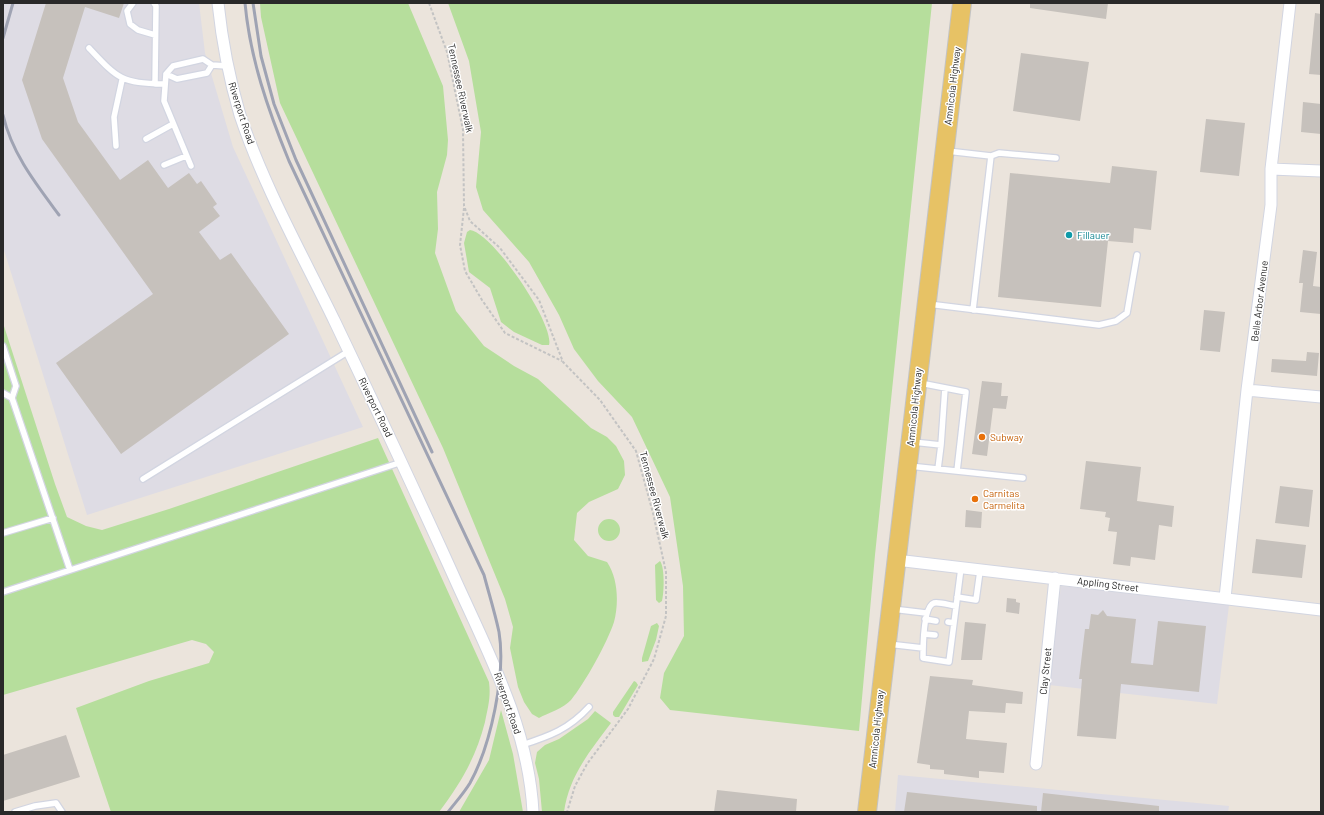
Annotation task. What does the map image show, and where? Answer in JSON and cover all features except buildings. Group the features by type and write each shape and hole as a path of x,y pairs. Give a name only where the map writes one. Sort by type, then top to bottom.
{"main road":[{"name":"Amnicola Highway","path":"867,812 962,3"}],"street":[{"name":"Riverport Road","path":"218,3 221,34 227,66 240,115 262,172 402,462 499,675 522,745 531,786 533,812"},
{"name":"Belle Arbor Avenue","path":"1225,598 1247,390 1271,205 1271,170 1290,3"},
{"path":"1271,170 1321,171"},
{"path":"1247,390 1321,397"},
{"name":"Appling Street","path":"896,560 1321,610"},
{"name":"Clay Street","path":"1036,764 1055,578"}],"lane":[{"path":"133,3 127,11 130,24 138,30 155,35"},
{"path":"154,3 156,6 155,84"},
{"path":"89,48 104,65 122,80 142,84 164,84"},
{"path":"191,166 164,101 164,84 166,74 173,66 204,59 212,65 227,66"},
{"path":"166,74 177,79 184,78 207,73 212,65"},
{"path":"116,146 114,117 122,80"},
{"path":"146,139 173,124"},
{"path":"945,150 991,156 999,153 1056,158"},
{"path":"164,165 186,156"},
{"path":"973,310 991,156"},
{"path":"926,304 1099,325 1116,321 1127,313 1137,256"},
{"path":"3,346 16,386 12,398 70,570"},
{"path":"143,479 349,351"},
{"path":"917,383 966,392 957,472"},
{"path":"938,469 945,388"},
{"path":"3,393 12,398"},
{"path":"911,442 941,445"},
{"path":"3,592 402,462"},
{"path":"907,466 1022,478"},
{"path":"3,533 53,518"},
{"path":"956,606 935,603 931,605 926,616 923,658 949,662 961,568"},
{"path":"957,597 976,600 980,571"},
{"path":"890,609 926,616 936,621"},
{"path":"948,622 954,623"},
{"path":"924,634 935,635"},
{"path":"945,637 952,638"},
{"path":"886,644 923,648"},
{"path":"522,745 547,737 561,730 576,720 589,707"},
{"path":"15,812 35,806 56,803 62,812"}],"path":[{"name":"Tennessee Riverwalk","path":"429,3 448,52 463,130 464,206 470,221 500,248 539,300 563,362 600,400 636,451 653,513 666,572 666,616 654,659 628,709 587,764 575,786 567,812"},
{"path":"464,206 460,245 465,271 482,300 505,333 563,362"}],"shaded area":[{"path":"3,3 199,3 205,53 233,147 363,427 87,515 3,247"},
{"path":"1061,586 1229,605 1217,704 1049,685"},
{"path":"898,775 1229,806 1228,812 895,812"}],"green space":[{"path":"260,3 408,3 443,86 448,140 447,155 437,192 438,229 435,253 456,311 484,346 514,366 538,379 591,428 607,437 616,446 624,461 625,475 618,489 589,502 577,513 574,540 588,556 607,562 611,568 617,599 614,622 606,641 583,684 571,700 560,708 539,718 532,714 524,702 518,687 510,648 513,627 505,599 443,448 280,103 261,17"},
{"path":"448,3 932,3 875,555 859,731 670,710 660,698 664,673 684,636 683,586 670,497 632,417 598,381 574,349 559,315 529,262 483,210 476,187 481,132 469,61"},
{"path":"470,230 480,235 492,246 520,280 542,318 548,334 549,345 542,345 514,332 501,322 490,288 469,272 464,243 467,232"},
{"path":"3,323 67,517 86,526 102,530 169,509 378,438 489,682 490,692 488,707 477,747 461,780 439,812 111,812 76,708 149,681 209,663 214,652 206,644 192,640 3,695"},
{"path":"609,519 617,522 620,530 617,538 609,541 601,538 598,530 601,522"},
{"path":"660,561 663,569 664,586 662,601 659,603 656,600 655,565"},
{"path":"657,623 659,626 656,640 648,661 642,662 651,626"},
{"path":"634,681 638,685 619,717 615,717 613,712"},
{"path":"501,710 513,754 523,812 459,812 489,760"},
{"path":"595,711 611,723 588,754 576,775 570,787 564,812 542,812 539,779 535,763 537,752 545,745 559,739 588,719"}],"railway":[{"path":"3,38 13,3"},
{"path":"245,3 251,44 261,84 289,161 484,575 496,618 501,649 500,668 495,709 490,730 478,767 470,783 448,812"},
{"path":"253,3 261,56 274,104 296,160 432,452"},
{"path":"3,115 12,143 19,156 59,215"}],"place":[{"name":"Fillauer","path":"1069,235"},
{"name":"Subway","path":"982,437"},
{"name":"Carnitas Carmelita","path":"975,499"}]}
